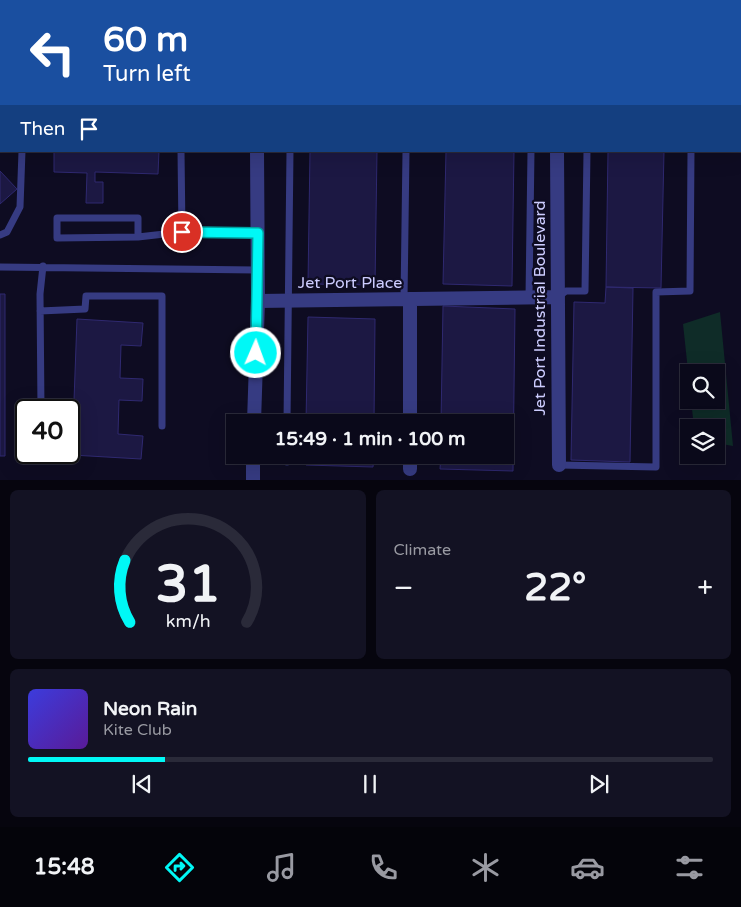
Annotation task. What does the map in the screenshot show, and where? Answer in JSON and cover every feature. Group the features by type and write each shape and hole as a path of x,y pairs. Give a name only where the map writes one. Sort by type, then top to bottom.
{"street":[{"path":"254,414 258,301 257,152"},
{"name":"Jet Port Industrial Boulevard","path":"557,152 559,464"},
{"path":"407,300 558,297"},
{"name":"Jet Port Place","path":"258,301 407,300 410,414"},
{"path":"253,464 253,480"},
{"path":"410,464 410,469"}],"lane":[{"path":"181,152 182,232"},
{"path":"287,414 290,152"},
{"path":"406,152 407,300"},
{"path":"529,298 531,152"},
{"path":"558,297 566,291 585,291 587,152"},
{"path":"559,464 656,467 656,292 690,291 691,152"},
{"path":"0,235 7,232 20,207 21,153"},
{"path":"138,237 138,218 57,218 57,238 138,237 182,232 258,233"},
{"path":"41,399 40,311 43,266"},
{"path":"0,267 258,270"},
{"path":"40,311 85,309 86,296 162,296 162,426"}],"green space":[{"path":"720,312 733,446 725,445 725,419 693,419 692,409 725,409 725,364 687,364 683,324"}],"building":[{"path":"54,152 159,152 158,174 95,172 95,182 103,182 103,203 86,203 87,173 54,172"},
{"path":"310,152 377,152 375,285 308,284"},
{"path":"446,152 514,152 512,286 443,284"},
{"path":"608,152 664,152 661,288 606,287"},
{"path":"0,171 17,189 0,204"},
{"path":"606,287 633,288 630,462 571,460 574,302 605,303"},
{"path":"0,294 5,294 5,456 0,456"},
{"path":"443,306 515,309 514,414 441,414"},
{"path":"308,317 375,319 374,414 306,414"},
{"path":"77,319 143,323 141,346 121,345 120,378 143,379 142,401 119,400 118,434 143,436 141,459 80,455 80,399 74,399"},
{"path":"306,464 373,464 373,467"},
{"path":"440,464 513,464 513,471 440,469"}],"route":[{"path":"182,232 258,233 256,353"}]}
